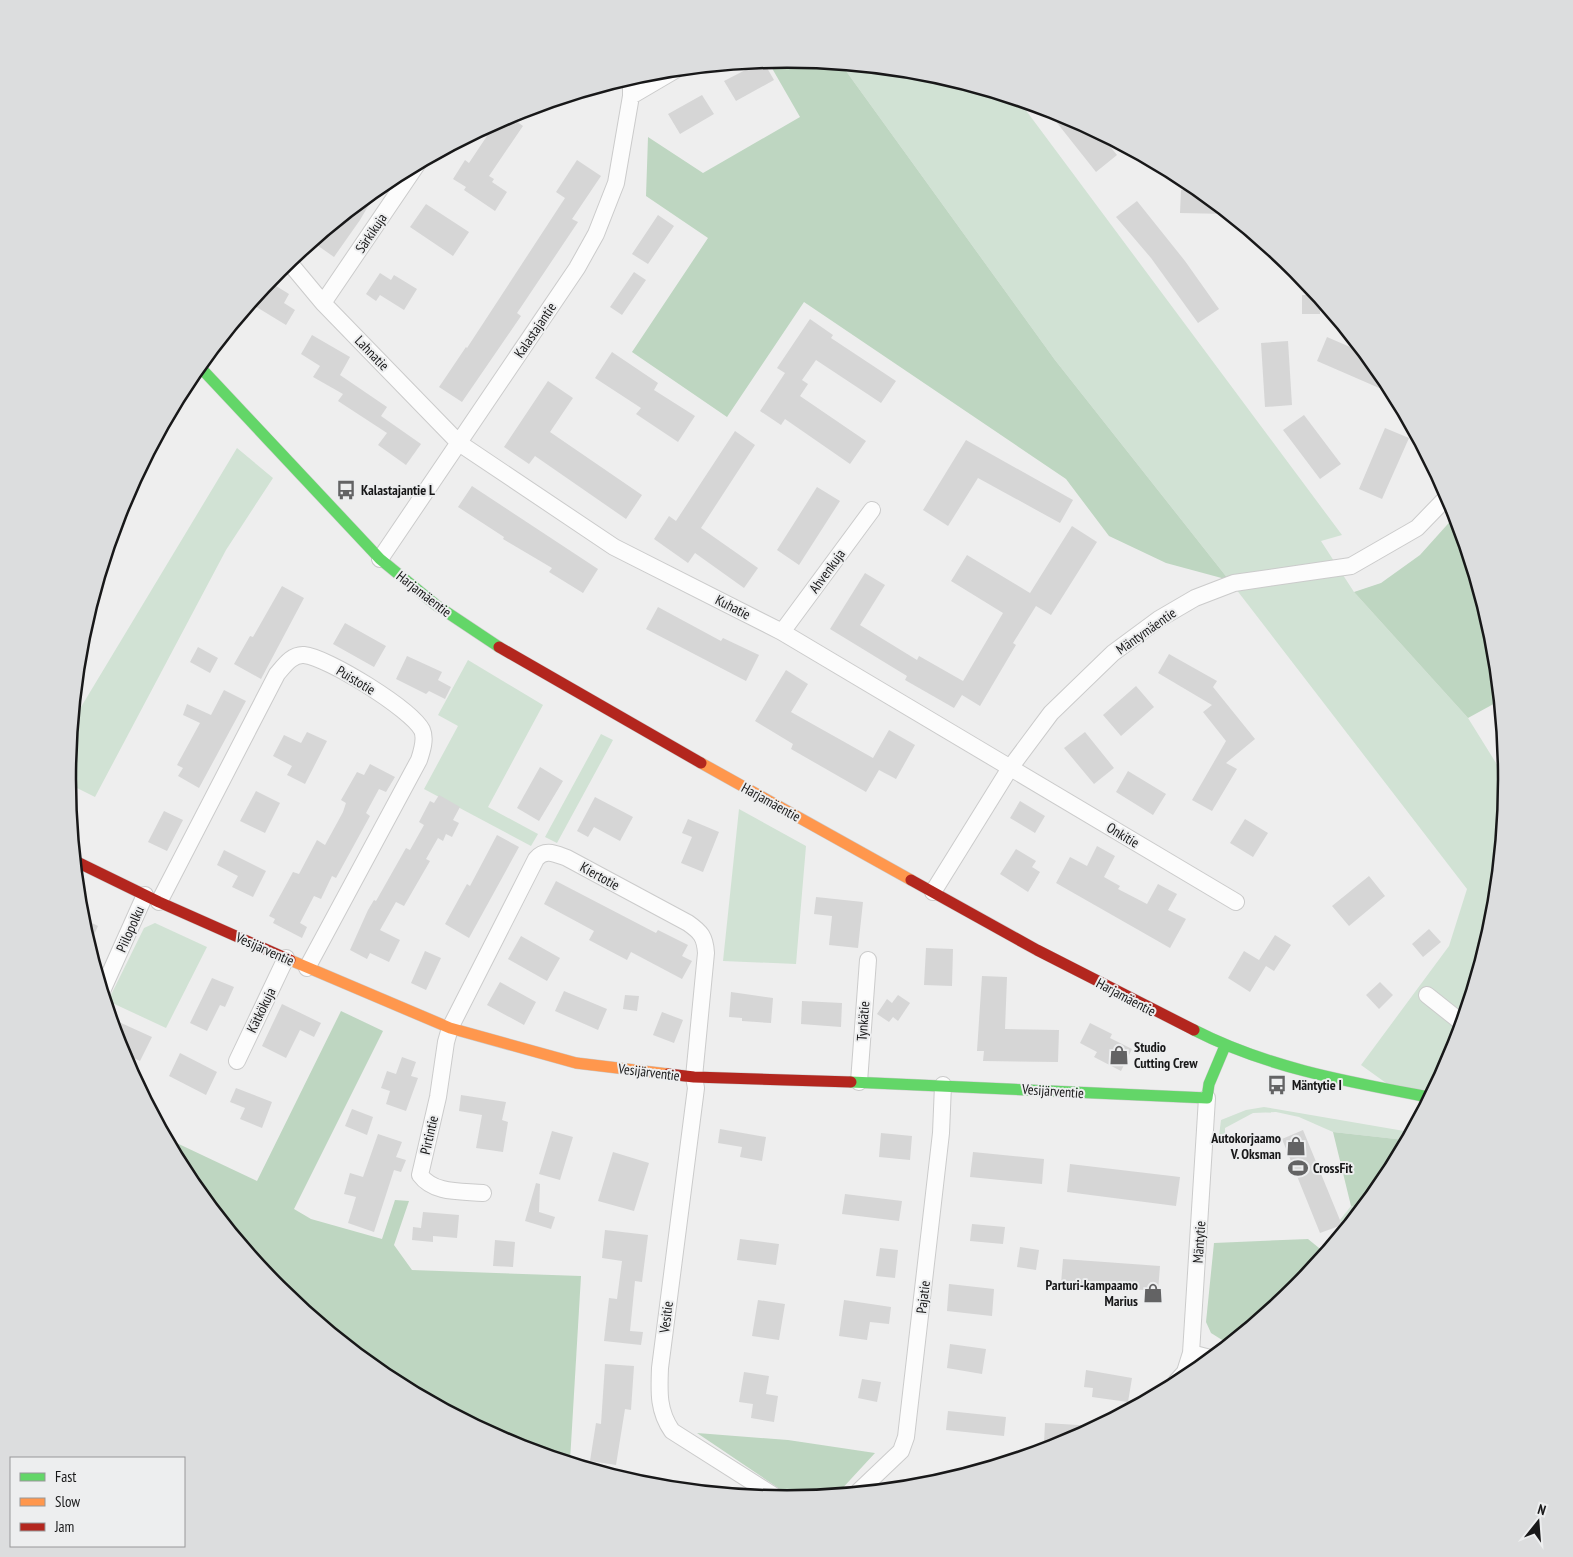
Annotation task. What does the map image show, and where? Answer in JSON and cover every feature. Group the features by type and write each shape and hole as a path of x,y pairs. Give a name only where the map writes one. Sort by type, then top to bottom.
{"street":[{"path":"631,96 661,79"},
{"name":"Kalastajantie","path":"380,559 572,276 596,234 616,183 631,96 630,85"},
{"name":"Särkikuja","path":"323,303 409,176"},
{"name":"Lahnatie","path":"293,267 323,303 459,443"},
{"name":"Harjamäentie","path":"204,371 380,559 436,604 491,642 589,701 1037,950 1225,1046 1318,1076 1423,1096"},
{"name":"Kuhatie","path":"459,443 614,546 782,632 1010,768"},
{"name":"Mäntymäentie","path":"933,892 1010,768 1051,713 1114,653 1159,619 1195,598 1234,583 1351,566 1417,528 1442,503"},
{"name":"Ahvenkuja","path":"782,632 872,510"},
{"name":"Puistotie","path":"152,898 277,674 291,659 302,655 323,661 401,707 423,732 423,747 419,760 307,968"},
{"name":"Onkitie","path":"1010,768 1236,902"},
{"name":"Kiertotie","path":"450,1028 536,858 540,854 549,852 567,858 688,923 699,930 705,939 706,953 694,1077"},
{"name":"Vesijärventie","path":"81,864 307,968 450,1028 576,1063 694,1077 943,1085 1207,1098"},
{"name":"Piilopolku","path":"106,983 152,898"},
{"name":"Kätkökuja","path":"237,1061 286,958"},
{"name":"Tynkätie","path":"859,1082 868,960"},
{"path":"1427,995 1456,1018"},
{"name":"Pirtintie","path":"450,1028 446,1042 438,1097 420,1175 426,1183 436,1189 483,1193"},
{"path":"1207,1098 1209,1084 1225,1046"},
{"name":"Vesitie","path":"694,1077 696,1088 660,1368 659,1393 663,1418 672,1431 763,1489"},
{"name":"Pajatie","path":"866,1484 901,1451 906,1437 942,1133 943,1085"},
{"name":"Mäntytie","path":"1187,1367 1191,1353 1207,1098"},
{"path":"1191,1353 1202,1356"}],"green space":[{"path":"772,68 846,70 1055,360 1229,580 1166,563 1109,536 1066,479 804,302 727,417 632,352 708,238 646,196 648,137 703,173 800,117"},
{"path":"846,70 925,81 971,92 1025,109 1342,535 1321,541 1354,592 1468,718 1497,765 1496,825 1484,917 1460,1007 1424,1092 1393,1088 1361,1065 1449,946 1467,889 1229,580 1055,360"},
{"path":"237,448 273,478 226,550 95,797 76,788 77,732 79,710"},
{"path":"1449,522 1473,594 1484,640 1493,704 1468,718 1354,592 1381,583 1420,555"},
{"path":"468,660 543,705 488,807 538,834 531,846 424,789 458,726 438,715"},
{"path":"601,734 613,740 557,843 545,837"},
{"path":"739,809 806,846 796,964 723,961"},
{"path":"155,923 207,947 166,1028 112,1003 110,997 144,928"},
{"path":"341,1011 383,1031 294,1209 311,1219 382,1239 395,1200 409,1201 394,1245 412,1270 581,1276 570,1456 514,1435 472,1416 391,1370 354,1343 284,1281 252,1247 195,1174 176,1143 257,1181"},
{"path":"1264,1107 1404,1131 1399,1139 1333,1132 1299,1117 1276,1112 1253,1113 1225,1128 1225,1142 1219,1136 1221,1120 1246,1110"},
{"path":"1333,1132 1399,1139 1378,1174 1355,1206 1351,1206"},
{"path":"1351,1206 1355,1206 1341,1223 1340,1220"},
{"path":"1308,1239 1320,1248 1289,1281 1222,1340 1211,1333 1206,1322 1214,1243"},
{"path":"697,1433 788,1440 875,1453 844,1487 781,1490"}],"building":[{"path":"767,68 774,80 736,101 724,81 748,69"},
{"path":"702,95 714,114 680,134 668,114"},
{"path":"516,121 523,126 489,176 494,179 492,182 507,192 495,211 464,190 466,187 453,179 465,160 469,163 489,133"},
{"path":"1055,121 1109,145 1117,155 1096,172"},
{"path":"577,160 601,176 572,219 578,222 517,313 521,316 462,402 439,387 467,348 565,198 556,192"},
{"path":"1181,190 1186,190 1219,214 1180,213"},
{"path":"1137,201 1185,261 1219,309 1198,323 1151,258 1116,217"},
{"path":"371,202 360,220 334,257 317,245"},
{"path":"426,204 469,232 453,256 410,227"},
{"path":"658,215 674,226 648,264 632,254"},
{"path":"634,272 646,280 622,315 610,307"},
{"path":"380,273 391,280 394,275 417,289 404,310 380,295 376,301 366,294"},
{"path":"275,285 289,294 284,303 295,310 286,325 255,306"},
{"path":"1302,295 1307,295 1320,309 1320,314 1302,314"},
{"path":"810,319 833,335 831,338 896,381 881,403 816,360 802,380 808,384 800,396 866,441 850,464 785,419 781,425 760,411 785,373 777,368"},
{"path":"312,335 350,357 340,375 387,407 381,416 421,444 406,465 378,445 387,433 338,401 343,394 313,377 320,366 301,354"},
{"path":"1327,337 1352,348 1382,389 1317,361"},
{"path":"1288,341 1292,405 1265,407 1261,343"},
{"path":"612,352 658,383 654,390 695,416 678,442 636,414 641,408 595,378"},
{"path":"548,381 573,398 550,432 642,495 626,519 535,456 529,464 504,447"},
{"path":"1304,415 1341,464 1320,479 1283,430"},
{"path":"1385,428 1409,438 1382,499 1359,489"},
{"path":"735,431 755,445 701,528 758,568 744,588 695,553 688,563 654,539 669,516 676,521"},
{"path":"966,440 1073,500 1060,523 978,478 948,526 923,510"},
{"path":"472,486 598,569 583,593 549,572 552,568 503,539 504,537 458,507"},
{"path":"817,487 840,501 799,565 777,550"},
{"path":"1072,526 1097,542 1051,615 1036,606 1013,643 1016,645 980,706 962,695 954,708 905,680 907,676 830,629 865,573 885,585 860,625 917,660 919,656 963,681 1003,613 951,581 967,555 1030,593"},
{"path":"282,586 304,598 261,679 234,664 250,636 253,637"},
{"path":"658,607 721,641 723,638 759,655 746,681 646,629"},
{"path":"345,623 386,646 374,667 333,644"},
{"path":"198,647 218,658 210,673 190,662"},
{"path":"1169,654 1217,681 1213,687 1255,739 1226,763 1237,769 1212,811 1192,800 1226,741 1203,712 1212,705 1158,673"},
{"path":"407,656 442,672 438,680 451,687 445,699 429,691 426,694 396,679"},
{"path":"786,670 808,684 791,712 873,758 889,730 915,745 896,779 879,770 866,792 791,749 793,744 755,721"},
{"path":"1136,686 1154,707 1121,736 1103,715"},
{"path":"224,690 246,701 199,788 178,776 183,768 177,765 200,723 183,715 187,704 211,715"},
{"path":"307,732 327,741 305,784 287,775 292,766 273,756 284,735 301,743"},
{"path":"1085,732 1114,768 1094,784 1064,748"},
{"path":"370,764 395,777 386,792 379,789 366,813 370,816 336,878 332,876 321,899 314,896 300,923 307,927 302,938 273,923 275,919 269,916 293,872 299,874 317,840 325,845 343,812 346,803 341,800 357,772 364,775"},
{"path":"540,767 563,781 539,821 517,808"},
{"path":"1128,771 1166,794 1153,815 1116,792"},
{"path":"256,791 280,803 265,833 240,821"},
{"path":"439,795 460,807 453,820 459,823 452,837 446,834 443,841 438,838 426,859 430,861 404,906 396,902 380,930 400,940 389,962 370,953 367,959 350,950 368,910 374,900 376,901 406,848 410,850 424,825 419,822 430,801 434,803"},
{"path":"595,797 633,817 620,841 594,827 588,837 577,831"},
{"path":"1020,801 1045,816 1035,833 1010,818"},
{"path":"164,811 183,820 167,851 148,842"},
{"path":"688,819 719,832 703,872 681,863 692,837 682,833"},
{"path":"1245,819 1268,833 1253,857 1230,843"},
{"path":"497,835 519,847 469,938 445,924 467,884 470,886"},
{"path":"1097,846 1115,856 1104,877 1120,886 1118,889 1147,904 1158,884 1177,894 1168,910 1186,919 1170,948 1056,883 1070,857 1087,866"},
{"path":"1016,849 1036,861 1032,867 1040,872 1028,892 1000,874"},
{"path":"224,850 266,871 253,897 232,887 238,876 217,865"},
{"path":"1369,876 1385,896 1349,926 1332,906"},
{"path":"556,881 656,933 658,930 688,945 682,956 692,961 682,979 631,952 627,960 589,940 594,931 544,904"},
{"path":"816,897 863,902 858,948 829,945 832,916 814,914"},
{"path":"90,922 98,926 94,936"},
{"path":"1429,929 1441,942 1423,957 1412,944"},
{"path":"1275,935 1291,945 1274,971 1266,966 1250,992 1228,978 1244,951 1259,960"},
{"path":"521,936 560,958 547,981 508,959"},
{"path":"926,948 953,949 952,986 924,985"},
{"path":"425,951 441,958 426,990 411,983"},
{"path":"982,976 1007,977 1005,1029 1059,1030 1058,1062 983,1061 984,1051 977,1051"},
{"path":"212,978 234,987 225,1007 220,1005 207,1031 190,1023"},
{"path":"500,982 536,1002 524,1025 487,1005"},
{"path":"1380,982 1393,995 1379,1009 1366,995"},
{"path":"564,991 607,1009 598,1030 555,1011"},
{"path":"731,992 773,998 771,1023 742,1021 742,1018 729,1017"},
{"path":"625,995 639,996 637,1011 623,1009"},
{"path":"898,995 910,1003 898,1021 893,1017 889,1022 877,1014 887,999 892,1003"},
{"path":"802,1001 842,1003 841,1027 801,1024"},
{"path":"282,1004 321,1023 314,1037 300,1030 286,1058 262,1046"},
{"path":"662,1012 683,1020 674,1043 653,1035"},
{"path":"119,1022 152,1037 140,1061 133,1058"},
{"path":"1090,1023 1112,1034 1110,1038 1132,1049 1121,1071 1094,1057 1097,1052 1080,1043"},
{"path":"180,1053 217,1072 206,1095 169,1076"},
{"path":"402,1057 416,1062 411,1076 418,1078 406,1111 386,1104 390,1091 381,1088 387,1071 396,1074"},
{"path":"236,1088 272,1102 262,1128 240,1119 245,1108 230,1102"},
{"path":"461,1095 506,1102 502,1120 508,1122 503,1152 476,1148 482,1115 459,1111"},
{"path":"352,1109 373,1117 367,1135 345,1126"},
{"path":"720,1129 766,1137 762,1161 740,1157 742,1147 718,1143"},
{"path":"1303,1130 1341,1223 1338,1226 1320,1233 1282,1139"},
{"path":"552,1131 573,1137 560,1180 539,1174"},
{"path":"881,1133 912,1136 910,1160 879,1157"},
{"path":"378,1134 402,1142 396,1157 406,1160 401,1172 394,1170 374,1232 348,1223 356,1197 344,1194 350,1173 363,1177"},
{"path":"613,1152 649,1163 634,1211 598,1201"},
{"path":"973,1152 1044,1159 1042,1184 970,1177"},
{"path":"1070,1164 1180,1177 1176,1206 1067,1192"},
{"path":"536,1183 540,1184 539,1212 555,1217 551,1229 525,1221"},
{"path":"845,1194 902,1201 899,1221 842,1214"},
{"path":"423,1212 459,1215 457,1238 433,1236 433,1242 412,1240 413,1227 421,1228"},
{"path":"972,1224 1005,1227 1003,1244 970,1241"},
{"path":"605,1230 648,1235 642,1282 635,1281 630,1331 643,1332 641,1345 604,1341 609,1298 617,1299 622,1261 602,1258"},
{"path":"740,1239 779,1244 776,1265 737,1260"},
{"path":"495,1240 515,1242 513,1267 493,1266"},
{"path":"1020,1247 1039,1250 1036,1270 1017,1267"},
{"path":"880,1248 898,1250 895,1278 876,1276"},
{"path":"1063,1259 1160,1266 1158,1291 1061,1284"},
{"path":"949,1284 994,1289 992,1316 947,1311"},
{"path":"758,1300 785,1304 779,1340 752,1336"},
{"path":"844,1300 891,1307 889,1324 870,1322 867,1340 839,1336"},
{"path":"950,1344 986,1349 982,1374 947,1368"},
{"path":"605,1364 634,1366 631,1410 625,1409 616,1465 590,1461 596,1423 601,1424"},
{"path":"1086,1370 1132,1378 1127,1402 1092,1397 1093,1388 1084,1387"},
{"path":"744,1372 769,1376 766,1394 778,1396 774,1422 751,1418 753,1404 739,1402"},
{"path":"862,1379 881,1382 877,1402 858,1398"},
{"path":"948,1411 1006,1417 1004,1436 946,1430"},
{"path":"1045,1423 1081,1425 1059,1435 1044,1441"}],"traffic: fast":[{"path":"204,371 380,559 436,605 499,647"},
{"path":"1194,1030 1222,1043 1280,1064 1369,1086 1422,1096"},
{"path":"851,1082 1207,1098 1209,1084 1225,1046"}],"traffic: slow":[{"path":"701,763 911,880"},
{"path":"290,960 450,1028 576,1063 668,1074"}],"traffic: jam":[{"path":"499,647 701,763"},
{"path":"81,864 159,902 290,960"},
{"path":"911,880 1037,950 1194,1030"},
{"path":"668,1074 694,1077 851,1082"}],"place":[{"name":"Kalastajantie L","path":"346,490"},
{"name":"Studio Cutting Crew","path":"1119,1055"},
{"name":"Mäntytie I","path":"1277,1085"},
{"name":"Autokorjaamo V. Oksman","path":"1296,1146"},
{"name":"CrossFit","path":"1298,1168"},
{"name":"Parturi-kampaamo Marius","path":"1153,1293"}]}
